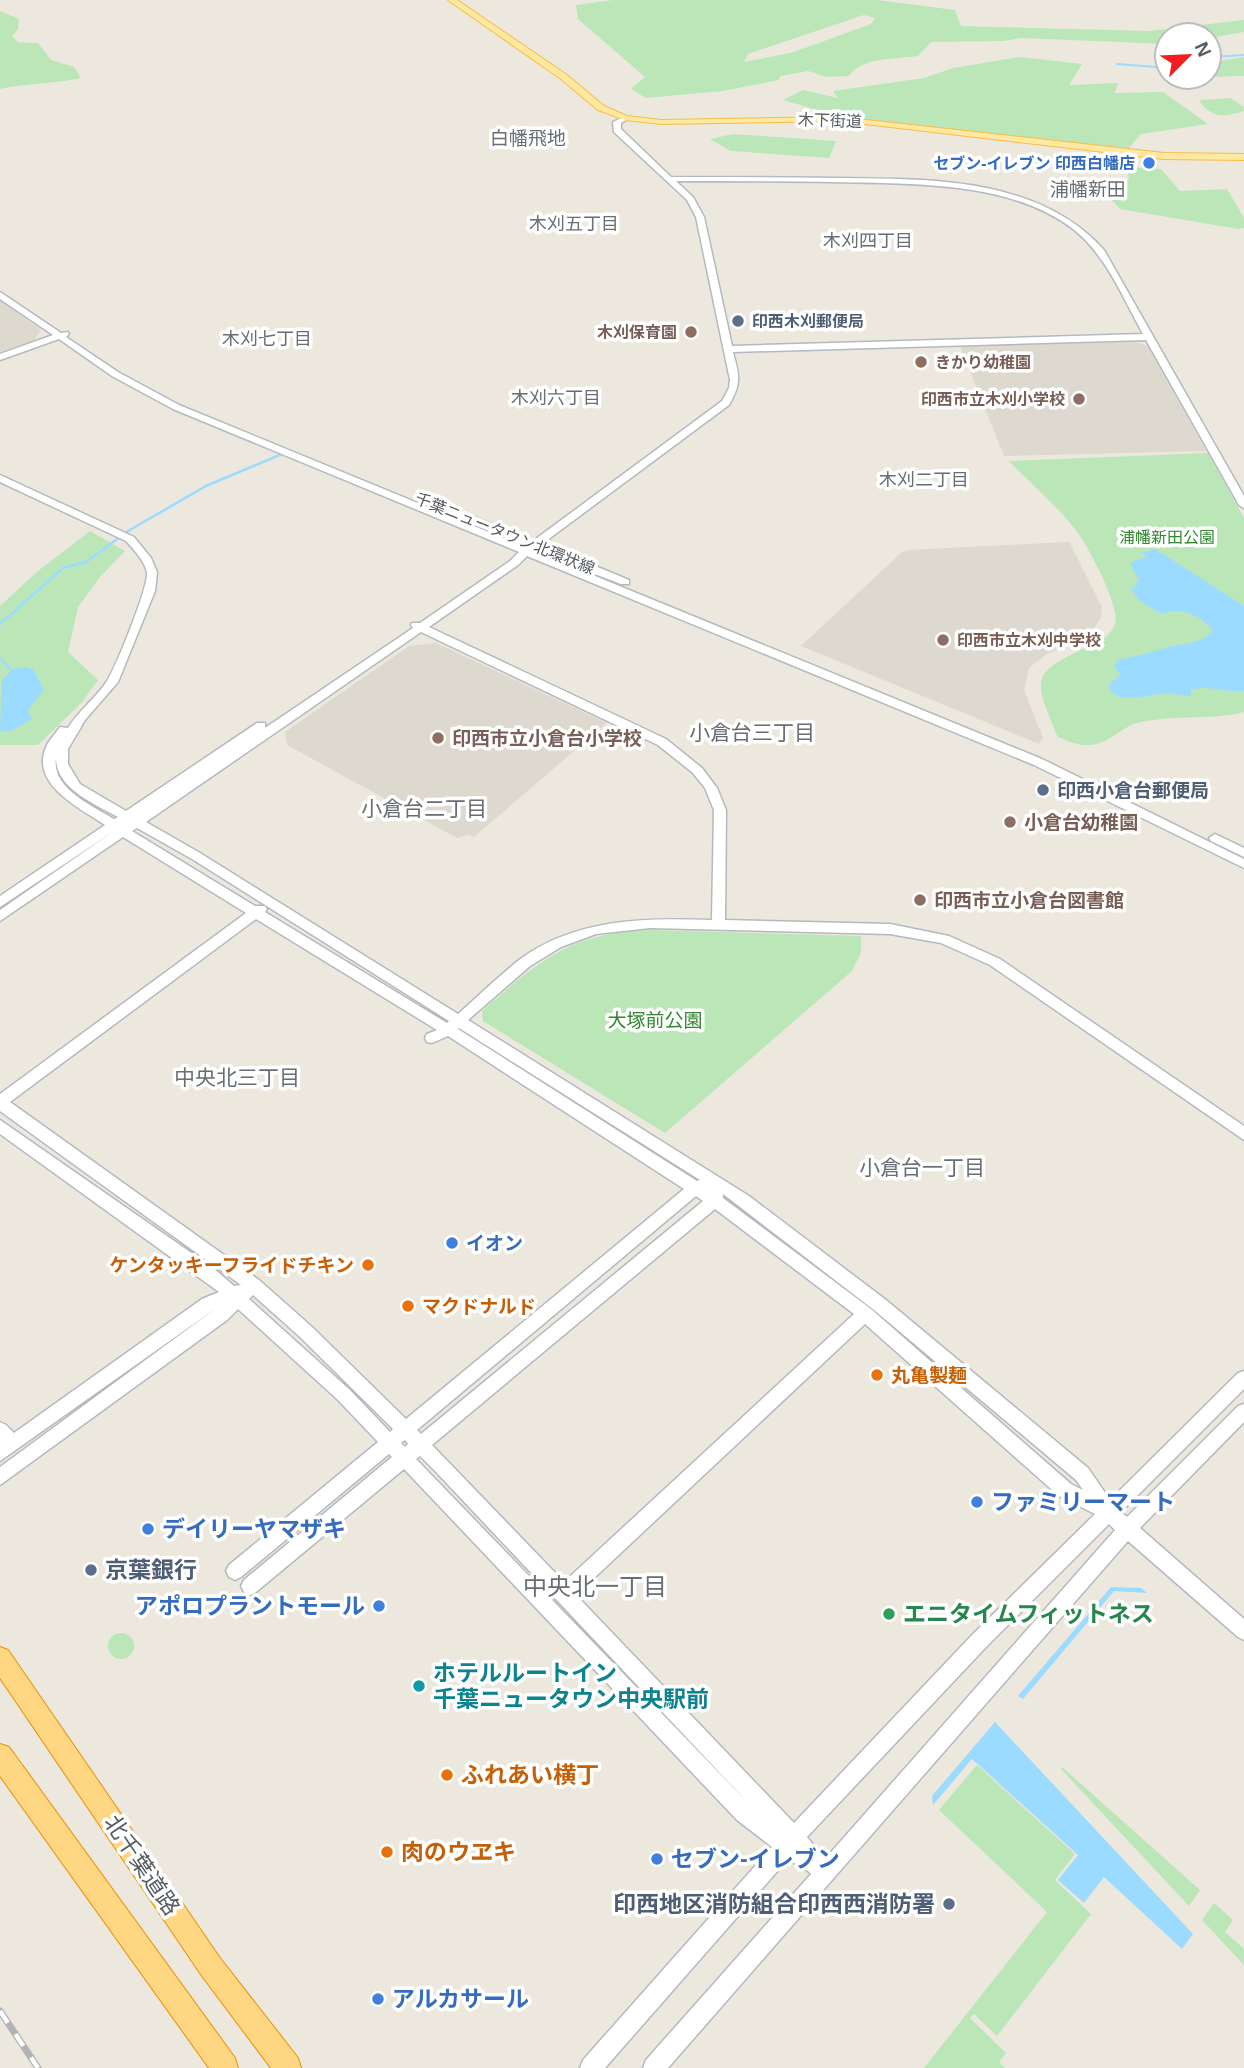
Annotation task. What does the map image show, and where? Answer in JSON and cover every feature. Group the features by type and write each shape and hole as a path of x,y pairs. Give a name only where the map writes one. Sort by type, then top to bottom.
{"highway":[{"name":"北千葉道路","path":"0,1658 211,1967 288,2068"},
{"path":"0,1756 225,2068"}],"main road":[{"name":"木下街道","path":"452,0 564,77 601,108 625,118 671,122 839,119 1164,156 1244,157"}],"street":[{"path":"0,916 125,824 416,625 514,563 525,552 726,403 736,384 700,217 690,199 617,130 617,122 625,118"},
{"path":"669,179 914,182 966,187 1023,201 1071,223 1096,245 1244,505"},
{"name":"千葉ニュータウン北環状線","path":"0,285 115,374 176,407 525,552 1024,751"},
{"name":"千葉ニュータウン北環状線","path":"0,295 63,335 173,396 536,544 1024,751"},
{"path":"0,357 63,335"},
{"path":"729,349 1149,337"},
{"path":"0,478 130,539 146,558 152,572 150,591 112,682 80,718 69,724 58,737 49,756 50,772 64,792 269,902 445,1032 716,1181 830,1265 1082,1474 1108,1511 1244,1631"},
{"path":"416,625 662,742 696,766 715,795 720,810 718,925"},
{"path":"1024,751 1244,853"},
{"path":"1042,759 1244,864"},
{"path":"0,902 125,824"},
{"path":"125,824 255,913 715,1200 865,1314 1065,1490 1108,1511"},
{"path":"269,902 0,1102 253,1285 305,1331 421,1444 790,1842 825,1875"},
{"path":"445,1032 525,963 573,936 634,924 890,929 922,933 963,945 1012,973 1244,1134"},
{"path":"0,1126 209,1274 344,1395 744,1813 790,1842"},
{"path":"235,1571 696,1187 716,1181"},
{"path":"250,1586 715,1200 716,1181"},
{"path":"0,1477 221,1315 235,1297 253,1285"},
{"path":"0,1430 6,1448 208,1304 235,1297"},
{"path":"563,1595 865,1314"},
{"path":"591,2068 790,1842 980,1640 1244,1378"},
{"path":"654,2068 1127,1529 1244,1411"}],"shaded area":[{"path":"0,300 41,330 34,340 0,352"},
{"name":"印西市立木刈小学校","path":"1136,342 1148,346 1206,451 1004,456 960,346"},
{"name":"印西市立木刈中学校","path":"1070,543 1102,607 1101,618 1089,635 1047,654 1029,668 1024,690 1043,738 1039,744 801,646 907,550"},
{"name":"印西市立小倉台小学校","path":"436,643 607,723 474,837 467,835 457,838 287,745 285,732 409,646"}],"green space":[{"path":"613,0 877,0 955,10 961,26 1153,31 1153,43 1021,38 1003,41 931,42 918,56 871,62 862,65 849,76 826,77 808,71 780,76 779,80 723,91 646,98 631,89 645,77 578,19 576,5","holes":["864,15 875,18 871,24 791,53 744,62 748,54"]},
{"path":"0,11 19,19 18,29 12,36 18,42 38,43 51,60 74,67 81,78 0,89"},
{"path":"1244,20 1244,32 1223,36 1223,22"},
{"path":"1020,57 1082,64 1069,85 1118,83 1115,93 1163,92 1208,124 1141,134 1127,150 842,117 783,100 803,90 838,98 833,91 924,78 953,68"},
{"path":"1244,57 1244,76 1223,77 1223,61"},
{"path":"1230,98 1244,107 1244,111 1219,115 1208,111 1199,100"},
{"path":"733,134 836,141 829,158 731,151 710,139"},
{"path":"1126,167 1161,169 1180,191 1227,189 1244,218 1244,228 1120,209 1102,189 1123,188 1129,178"},
{"name":"浦幡新田公園","path":"1208,453 1244,518 1244,712 1150,720 1125,728 1103,742 1089,745 1058,737 1044,701 1042,679 1056,663 1105,637 1113,628 1116,616 1104,580 1080,536 1056,507 1009,461"},
{"path":"90,531 125,551 100,577 78,607 68,652 98,680 82,702 38,745 0,745 0,606 38,571"},
{"name":"大塚前公園","path":"652,930 861,936 861,953 852,971 665,1133 483,1021 482,1011 540,963 558,952 599,936"},
{"path":"121,1633 131,1636 134,1646 131,1656 121,1659 111,1656 108,1646 111,1636"},
{"path":"977,1765 1075,1854 1055,1880 1091,1914 997,2036 974,2014 970,2018 1006,2053 999,2062 1005,2068 924,2068 1047,1912 939,1810"},
{"path":"1062,1767 1200,1890 1189,1906 1061,1769"},
{"path":"1214,1903 1233,1920 1225,1932 1244,1949 1244,1965 1202,1920"}],"water":[{"path":"1155,549 1244,606 1244,691 1197,688 1191,690 1191,696 1169,693 1127,698 1113,693 1108,686 1121,674 1115,668 1117,660 1195,642 1213,631 1203,620 1190,613 1176,611 1162,614 1141,602 1131,590 1139,581 1130,563 1147,556 1141,553"},
{"path":"27,667 34,670 44,690 28,710 32,719 13,730 0,732 2,680 15,668"},
{"path":"1111,1587 1141,1588 1147,1593 1114,1591 1023,1699 1018,1696"},
{"path":"995,1722 1193,1934 1182,1949 1104,1877 1084,1903 1058,1880 1078,1855 972,1759 933,1805 932,1796"}],"waterway":[{"path":"1223,56 1244,55"},
{"path":"1117,64 1153,67"},
{"path":"0,624 63,568 86,562 128,531 206,486 282,454"},
{"path":"0,658 12,671"}],"railway":[{"path":"0,2011 38,2068"}],"place":[{"name":"セブン-イレブン 印西白幡店","path":"1149,163"},
{"name":"印西木刈郵便局","path":"738,321"},
{"name":"木刈保育園","path":"691,332"},
{"name":"きかり幼稚園","path":"921,362"},
{"name":"印西市立木刈小学校","path":"1079,399"},
{"name":"印西市立木刈中学校","path":"943,640"},
{"name":"印西市立小倉台小学校","path":"438,738"},
{"name":"印西小倉台郵便局","path":"1043,790"},
{"name":"小倉台幼稚園","path":"1010,822"},
{"name":"印西市立小倉台図書館","path":"920,900"},
{"name":"イオン","path":"452,1243"},
{"name":"ケンタッキーフライドチキン","path":"368,1265"},
{"name":"マクドナルド","path":"408,1306"},
{"name":"丸亀製麺","path":"877,1375"},
{"name":"ファミリーマート","path":"977,1502"},
{"name":"デイリーヤマザキ","path":"148,1529"},
{"name":"京葉銀行","path":"91,1570"},
{"name":"アポロプラントモール","path":"379,1606"},
{"name":"エニタイムフィットネス","path":"889,1614"},
{"name":"ホテルルートイン 千葉ニュータウン中央駅前","path":"419,1686"},
{"name":"ふれあい横丁","path":"447,1775"},
{"name":"肉のウヱキ","path":"387,1852"},
{"name":"セブン-イレブン","path":"657,1859"},
{"name":"印西地区消防組合印西西消防署","path":"949,1904"},
{"name":"アルカサール","path":"378,1999"}],"district":[{"name":"白幡飛地","path":"528,138"},
{"name":"浦幡新田","path":"1088,189"},
{"name":"木刈五丁目","path":"574,224"},
{"name":"木刈四丁目","path":"868,241"},
{"name":"木刈七丁目","path":"267,339"},
{"name":"木刈六丁目","path":"556,398"},
{"name":"木刈二丁目","path":"924,480"},
{"name":"小倉台三丁目","path":"752,733"},
{"name":"小倉台二丁目","path":"424,809"},
{"name":"中央北三丁目","path":"237,1078"},
{"name":"小倉台一丁目","path":"922,1168"},
{"name":"中央北一丁目","path":"595,1587"}]}
